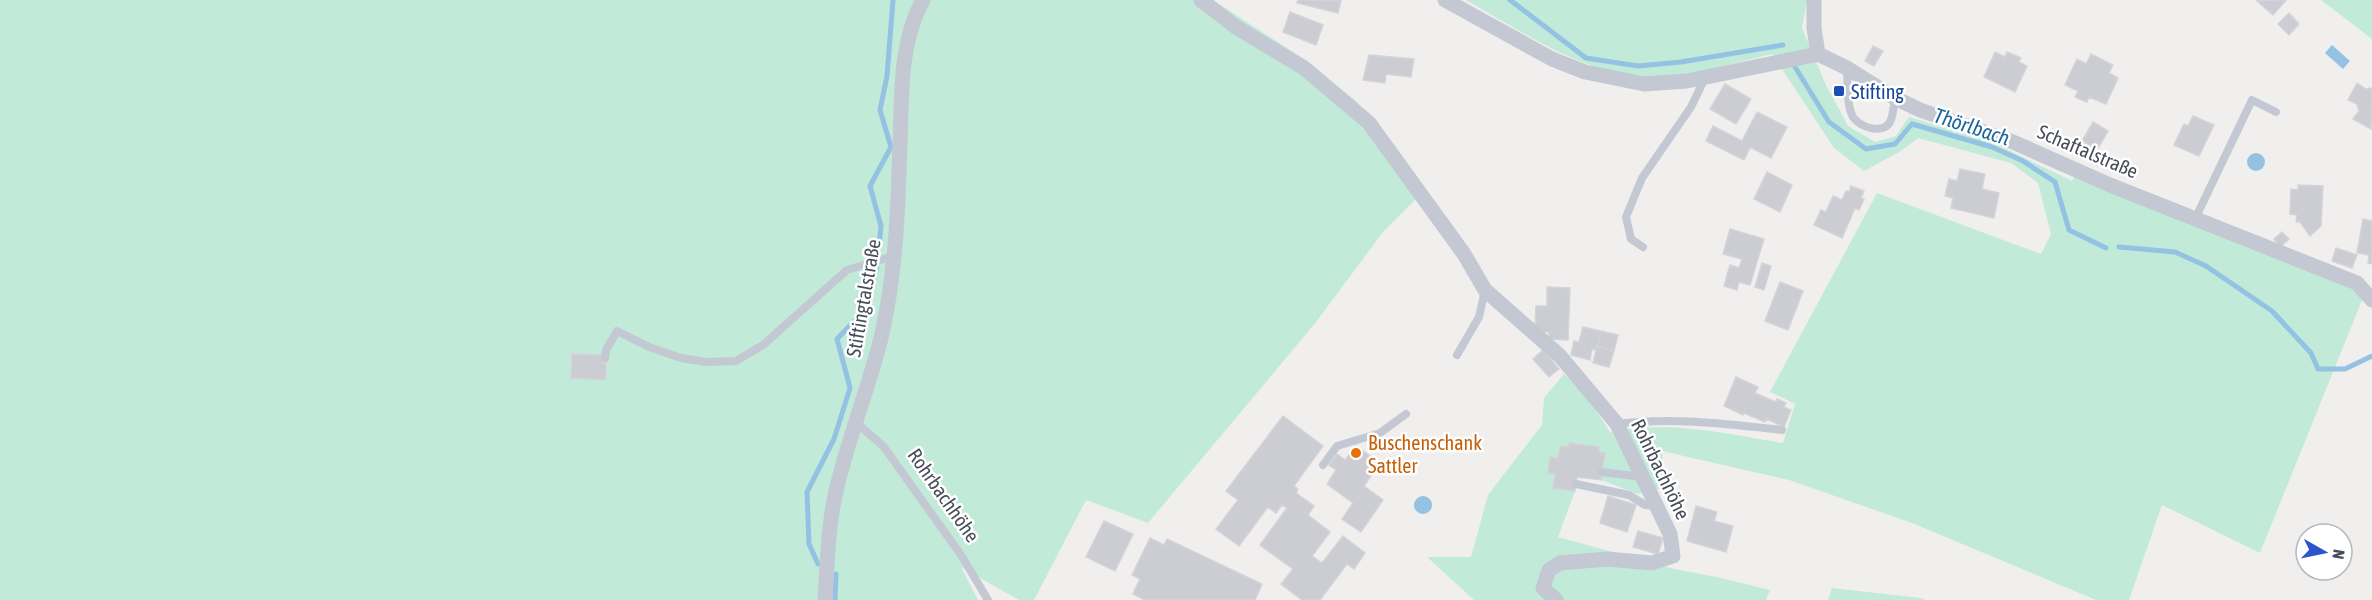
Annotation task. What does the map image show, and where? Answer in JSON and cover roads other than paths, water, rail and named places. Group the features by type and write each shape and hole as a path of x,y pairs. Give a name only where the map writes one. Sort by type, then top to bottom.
{"street":[{"name":"Stiftingtalstraße","path":"825,600 830,527 836,494 844,458 857,423 881,338 895,255 904,63 914,18 923,0"},
{"name":"Rohrbachhöhe","path":"1201,0 1236,27 1304,68 1369,123 1464,254 1485,290 1560,356 1617,424 1670,534 1672,556 1652,563 1607,559 1560,563 1549,570 1543,588 1556,600"},
{"path":"1444,0 1552,58 1585,72 1644,84 1705,76 1818,54 1814,28 1814,0"},
{"name":"Schaftalstraße","path":"1818,54 1920,110 2013,142 2110,185 2357,283 2372,300"}],"lane":[{"path":"1847,68 1850,104 1853,116 1858,122 1872,129 1886,126 1890,122 1895,98"},
{"path":"1643,247 1631,238 1626,217 1642,178 1691,107 1705,76"},
{"path":"2195,219 2252,100 2276,112"},
{"path":"605,358 606,350 617,331 649,347 681,358 706,362 736,361 763,345 847,270 895,255"},
{"path":"1457,356 1479,317 1485,290"},
{"path":"1323,465 1337,446 1380,433 1406,414"},
{"path":"1617,424 1649,420 1713,423 1782,430"},
{"name":"Rohrbachhöhe","path":"857,423 884,447 961,555 988,600"},
{"path":"1602,472 1642,477"},
{"path":"1576,484 1629,495 1645,506 1656,507"}],"water":[{"path":"2332,45 2350,61 2343,69 2325,53"},
{"path":"2256,153 2262,156 2265,162 2262,168 2256,171 2250,168 2247,162 2250,156"},
{"path":"1423,496 1429,499 1432,505 1429,511 1423,514 1417,511 1414,505 1417,499"}],"waterway":[{"path":"879,246 881,226 870,186 891,147 880,110 887,76 893,0"},
{"name":"Thörlbach","path":"1510,0 1586,58 1638,66 1681,62 1783,45"},
{"name":"Thörlbach","path":"1795,67 1829,122 1866,149 1895,144 1912,124 1992,147 2023,161 2055,182 2069,230 2106,248"},
{"name":"Thörlbach","path":"2119,247 2175,252 2206,266 2272,311 2311,353 2318,369 2345,369 2372,356"},
{"path":"818,564 809,544 807,492 834,439 850,388 837,339 865,310 877,267"},
{"path":"835,600 836,574"}],"place":[{"name":"Stifting","path":"1839,91"},
{"name":"Buschenschank Sattler","path":"1356,453"}]}
